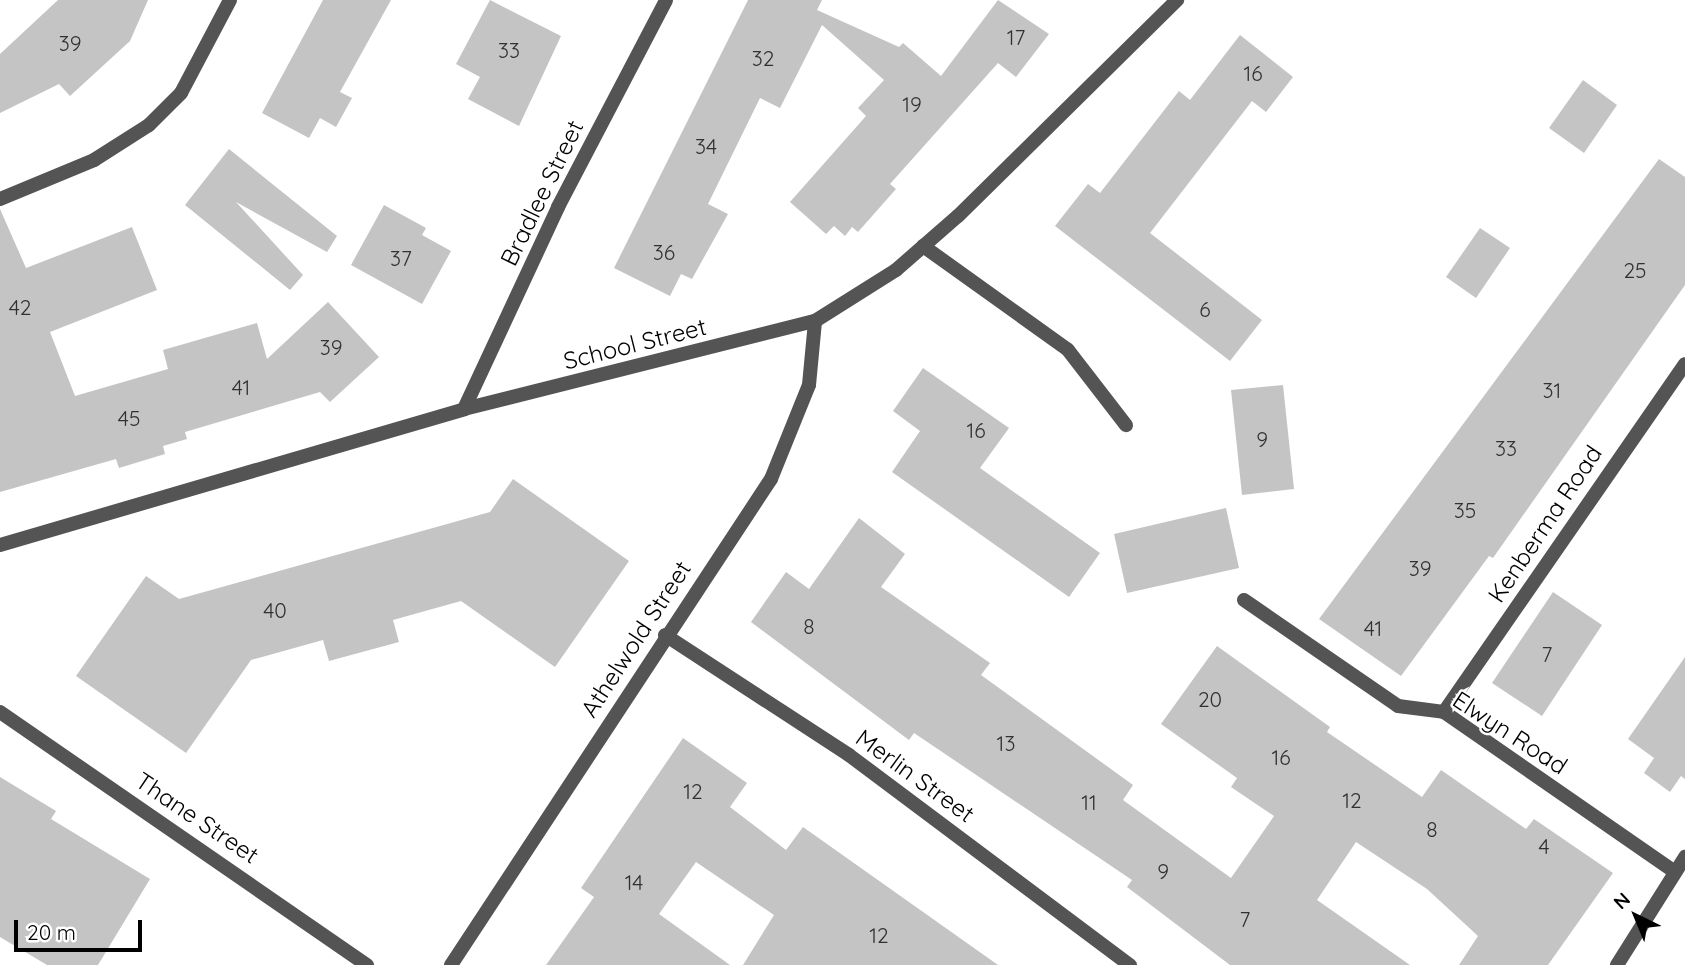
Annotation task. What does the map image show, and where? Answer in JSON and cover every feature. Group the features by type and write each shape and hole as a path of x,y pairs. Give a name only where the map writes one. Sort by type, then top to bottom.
{"street":[{"path":"0,199 94,160 149,125 187,83 230,0"},
{"name":"Bradlee Street","path":"464,409 558,207 666,0"},
{"name":"School Street","path":"0,545 464,409 815,321 896,270 1038,142 1177,0"},
{"path":"923,246 1068,350 1126,425"},
{"name":"Athelwold Street","path":"451,965 665,635 771,479 809,385 815,321"},
{"name":"Kenberma Road","path":"1444,712 1685,364"},
{"name":"Elwyn Road","path":"1244,600 1398,706 1444,712 1675,872"},
{"name":"Merlin Street","path":"665,635 849,755 1130,965"},
{"name":"Thane Street","path":"0,712 367,965"},
{"path":"1617,965 1685,857"}],"building":[{"path":"58,0 148,0 130,41 70,96 59,84 0,113 0,54"},
{"path":"323,0 391,0 340,92 352,98 336,127 320,118 309,138 262,113"},
{"path":"490,0 561,36 519,126 468,99 480,77 456,64"},
{"path":"748,0 822,0 817,10 899,47 903,43 941,76 998,0 1049,34 1016,77 998,63 890,184 896,189 858,232 852,227 845,236 834,226 826,234 790,202 866,116 858,108 884,80 822,25 780,108 760,98 708,204 728,214 692,279 681,274 670,296 614,268"},
{"path":"1240,35 1293,77 1266,112 1252,101 1150,233 1262,320 1230,361 1055,226 1088,184 1100,193 1179,91 1190,100"},
{"path":"1583,80 1617,105 1584,153 1549,128"},
{"path":"229,149 337,236 327,252 236,202 303,275 290,290 185,205"},
{"path":"1659,159 1685,177 1685,285 1493,558 1489,556 1401,676 1319,619"},
{"path":"384,205 426,228 422,235 451,251 422,304 351,265"},
{"path":"0,209 26,268 132,227 157,290 50,332 75,396 168,369 163,350 257,323 267,359 328,302 379,357 330,402 320,392 185,432 187,439 163,446 165,454 119,468 116,459 0,492"},
{"path":"1480,228 1510,248 1476,298 1446,277"},
{"path":"923,368 1009,428 980,468 1100,553 1069,597 892,472 920,431 893,411"},
{"path":"1283,385 1294,489 1242,495 1231,390"},
{"path":"513,479 629,561 555,667 461,601 393,620 399,642 329,661 323,640 251,660 186,753 76,676 146,576 179,599 490,512"},
{"path":"1226,508 1239,568 1127,593 1114,534"},
{"path":"859,518 905,554 881,587 990,663 981,675 1133,785 1123,800 1231,878 1274,816 1231,787 1237,778 1161,724 1217,646 1330,727 1327,732 1422,797 1441,770 1526,829 1534,819 1613,873 1548,965 1459,965 1478,936 1427,889 1356,842 1317,900 1410,965 1230,965 1127,887 1132,880 914,733 909,740 751,622 786,572 809,589"},
{"path":"1553,592 1602,625 1542,716 1492,683"},
{"path":"1685,657 1685,779 1681,776 1670,792 1644,773 1654,758 1628,739"},
{"path":"683,738 747,783 730,807 786,850 803,827 998,965 743,965 774,915 696,862 659,914 730,965 546,965 594,897 581,888"},
{"path":"0,777 56,811 51,819 150,879 98,965 47,965 0,937"}]}
